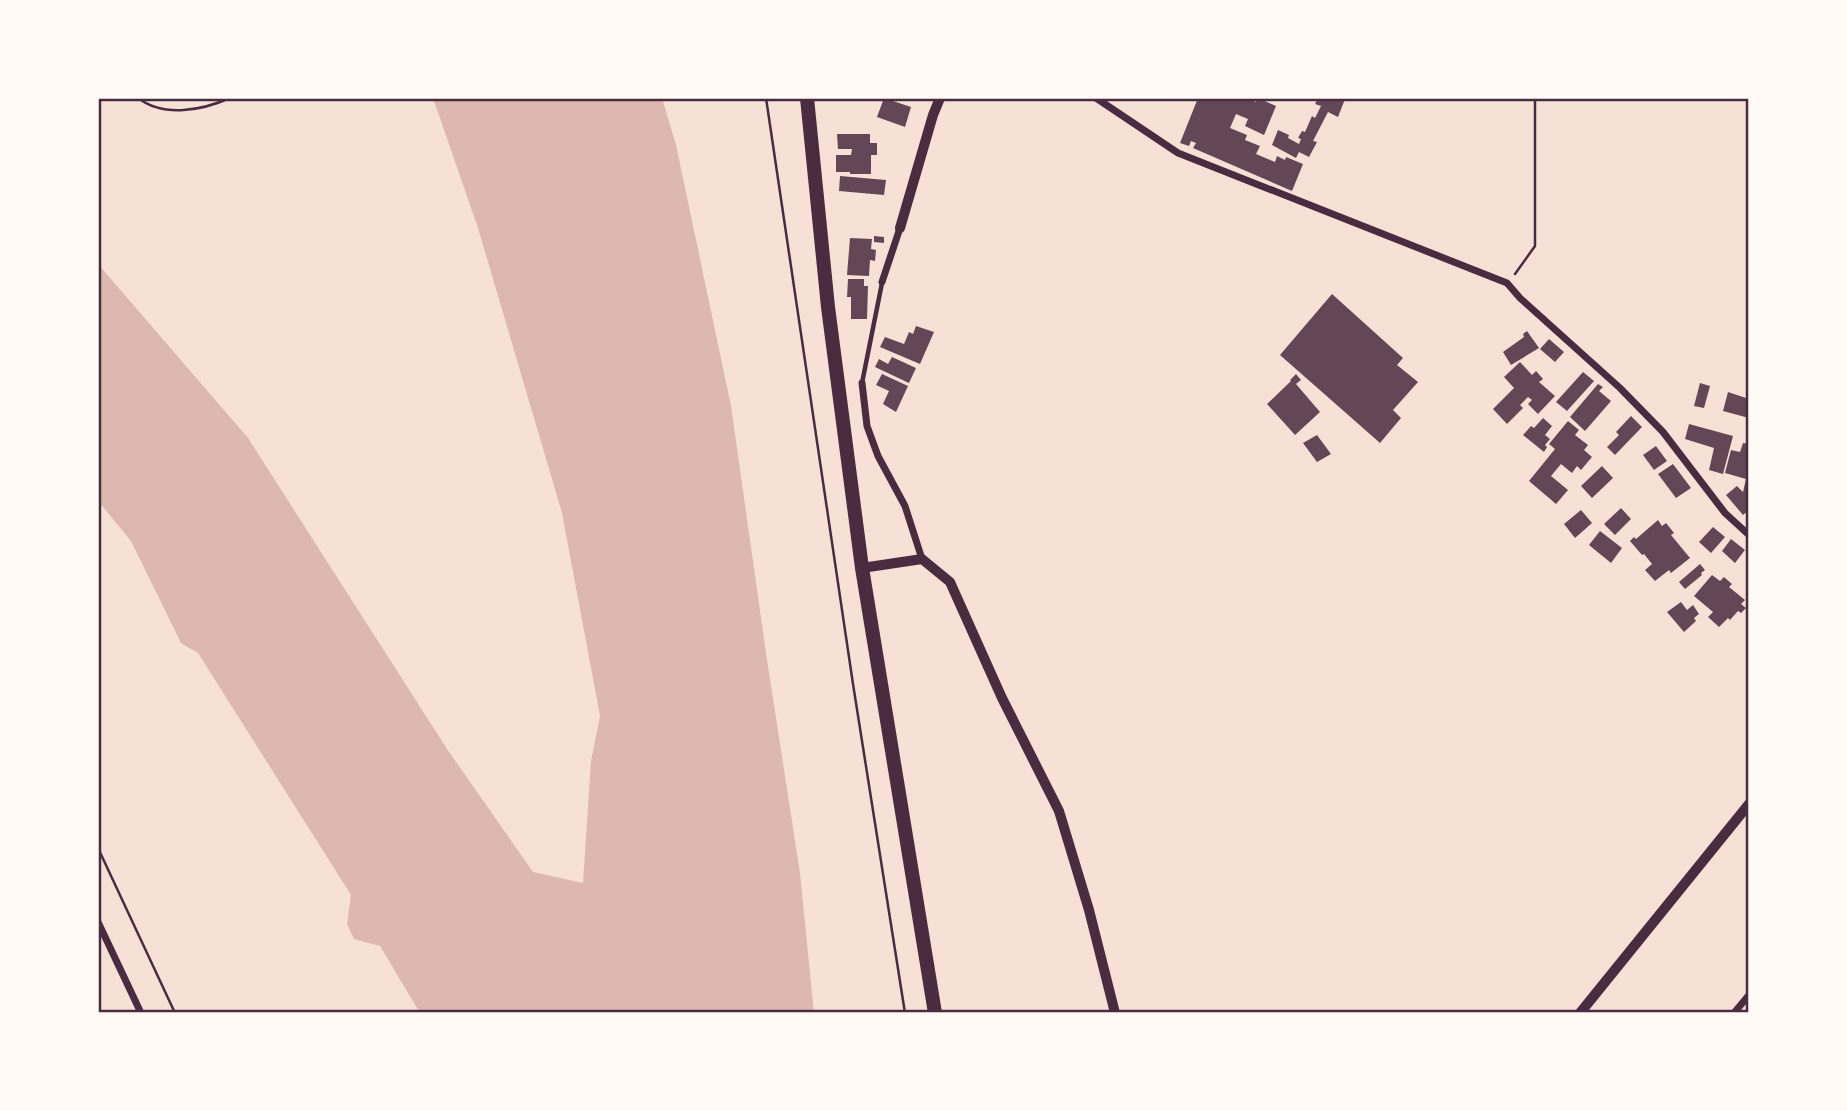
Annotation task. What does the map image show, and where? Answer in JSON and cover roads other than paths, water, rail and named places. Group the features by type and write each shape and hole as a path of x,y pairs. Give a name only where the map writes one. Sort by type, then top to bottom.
{"highway":[{"path":"807,98 828,307 862,568 935,1013"}],"street":[{"path":"882,282 940,98"},
{"path":"1096,98 1178,153 1507,283 1520,298 1620,388 1663,432 1725,513 1749,535"},
{"path":"862,383 867,426 878,456 905,506 922,559 950,582 1002,698 1059,811 1115,1013"},
{"path":"862,568 922,559"},
{"path":"1580,1013 1749,804"},
{"path":"98,922 141,1013"},
{"path":"1734,1013 1749,995"}],"lane":[{"path":"862,383 882,282"}]}
